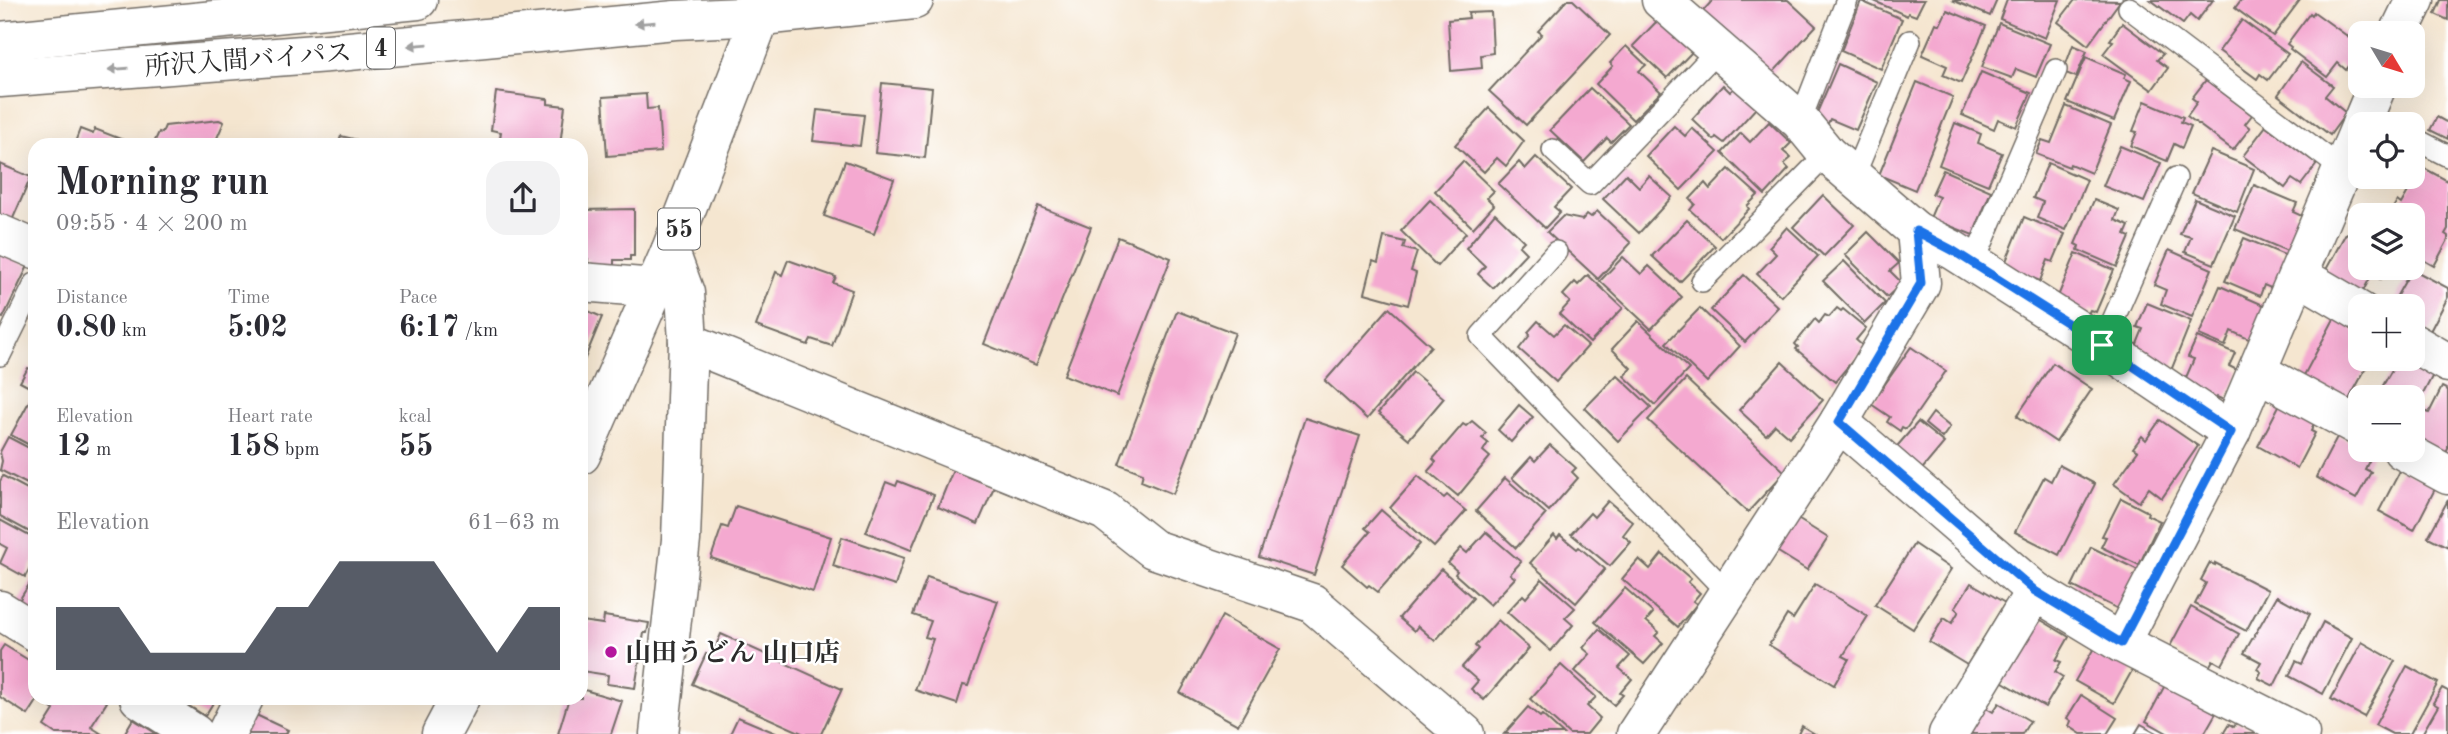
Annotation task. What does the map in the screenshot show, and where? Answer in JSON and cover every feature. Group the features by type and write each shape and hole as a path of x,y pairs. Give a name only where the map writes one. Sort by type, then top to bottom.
{"street":[{"name":"所沢入間バイパス","path":"0,41 418,0"},
{"name":"所沢入間バイパス","path":"0,78 328,53 675,20 764,8 914,0"},
{"path":"1661,0 1800,121 1840,166 1916,231 2102,345 2231,432"},
{"path":"2405,21 2415,0"},
{"name":"55","path":"588,439 670,252 764,8"},
{"path":"2121,643 2231,432 2348,157"},
{"path":"1636,734 1839,422 1921,283 1916,231"},
{"path":"0,234 28,246"},
{"path":"659,734 681,540 688,342 685,293 670,252"},
{"path":"2298,275 2348,304"},
{"path":"588,283 655,288"},
{"path":"688,342 1105,511 1153,549 1312,603 1465,734"},
{"path":"2425,350 2448,363"},
{"path":"2258,372 2348,421"},
{"path":"1839,422 2035,591 2121,643 2300,734"},
{"path":"2424,462 2448,475"},
{"path":"1948,734 2035,591"},
{"path":"0,610 28,628"},
{"path":"150,705 195,734"},
{"path":"226,734 240,705"},
{"path":"441,734 456,705"}],"lane":[{"path":"1800,121 1847,0"},
{"path":"2129,8 2342,169"},
{"path":"1702,281 1840,166 1910,41"},
{"path":"1553,150 1590,184 1719,49"},
{"path":"1973,264 2056,70"},
{"path":"2425,144 2448,156"},
{"path":"2102,345 2176,178"},
{"path":"1556,252 1481,336 1728,593"},
{"path":"0,355 28,298"}],"building":[{"path":"1567,0 1573,0 1610,35 1526,125 1489,91 1542,34 1538,31"},
{"path":"1713,0 1788,0 1816,26 1769,77 1701,13"},
{"path":"1872,0 1924,0 1916,16 1908,13 1907,16"},
{"path":"1952,0 1997,0 1990,16"},
{"path":"2007,0 2060,0 2045,38 2000,19"},
{"path":"2075,0 2120,1 2088,45 2058,22"},
{"path":"2151,0 2213,0 2197,21 2190,15 2183,24"},
{"path":"2241,0 2300,0 2273,36 2235,8"},
{"path":"2441,0 2448,0 2448,20 2435,14"},
{"path":"1861,1 1902,19 1881,69 1841,51"},
{"path":"1947,10 1986,26 1961,83 1943,75 1947,66 1922,55 1936,23 1940,25"},
{"path":"1491,12 1493,53 1481,55 1482,68 1451,71 1448,20 1469,18 1468,13"},
{"path":"2314,12 2348,37 2346,70 2338,63 2327,77 2290,49 2287,44 2310,13 2312,15"},
{"path":"1659,19 1693,51 1667,78 1633,46"},
{"path":"2242,20 2288,54 2268,80 2260,74 2257,79 2219,51"},
{"path":"1999,23 2050,44 2036,77 2016,69 2012,78 1982,67"},
{"path":"2122,23 2163,54 2157,60 2168,68 2152,90 2103,54"},
{"path":"2073,45 2087,51 2076,77 2063,72"},
{"path":"1626,46 1646,65 1639,71 1661,92 1633,120 1596,84 1613,66 1610,63"},
{"path":"2086,57 2126,74 2124,78 2131,81 2114,121 2067,102"},
{"path":"2301,62 2333,86 2325,96 2346,113 2330,135 2278,95"},
{"path":"1838,64 1877,82 1856,130 1830,119 1824,132 1816,115"},
{"path":"1981,72 2031,93 2016,127 1998,119 1994,129 1962,115"},
{"path":"2206,80 2252,115 2245,124 2250,128 2233,150 2187,116 2197,102 2192,98"},
{"path":"1917,82 1953,97 1915,190 1879,175"},
{"path":"882,83 932,88 925,158 875,153"},
{"path":"1723,85 1730,92 1735,87 1757,107 1724,143 1716,137 1714,140 1692,119"},
{"path":"1590,88 1629,124 1611,142 1607,138 1584,162 1550,130"},
{"path":"496,92 548,99 548,104 565,106 561,138 500,138 501,132 491,130"},
{"path":"646,94 647,109 658,108 661,152 607,156 603,97"},
{"path":"2145,101 2183,117 2181,122 2191,126 2182,148 2174,144 2167,161 2131,146 2137,132 2133,131"},
{"path":"2066,106 2111,125 2091,173 2036,154 2042,140 2051,143"},
{"path":"1489,108 1524,141 1506,166 1497,158 1484,172 1455,145"},
{"path":"817,110 864,115 860,146 813,141"},
{"path":"2437,117 2448,123 2448,139 2430,130"},
{"path":"219,120 224,122 217,138 156,138 165,126"},
{"path":"1769,122 1791,143 1783,151 1791,158 1784,164 1789,169 1765,195 1722,153 1741,133 1750,142"},
{"path":"1955,123 1981,134 1978,143 2002,153 1988,185 1939,165"},
{"path":"1674,126 1685,136 1692,128 1718,152 1681,190 1646,156"},
{"path":"2266,126 2317,164 2301,185 2292,179 2285,188 2243,156"},
{"path":"80,129 93,134 95,129 118,138 77,138"},
{"path":"2120,146 2161,163 2144,202 2103,186"},
{"path":"2211,151 2254,169 2237,212 2192,193"},
{"path":"1536,157 1571,189 1554,207 1560,212 1545,228 1498,184 1519,162 1525,169"},
{"path":"845,161 894,179 874,234 824,216"},
{"path":"1463,161 1494,191 1487,198 1494,205 1473,228 1435,191"},
{"path":"2048,163 2087,180 2066,230 2037,218 2043,202 2033,198"},
{"path":"0,164 28,176 28,184 11,223 0,218"},
{"path":"1729,169 1758,195 1747,206 1749,209 1721,238 1690,210 1695,204 1690,199 1705,183 1710,189"},
{"path":"2425,169 2448,181 2448,229 2445,234 2448,240 2434,266 2425,261 2425,203 2402,203 2410,189 2425,189"},
{"path":"1943,170 1991,191 1973,235 1930,218 1939,197 1932,194"},
{"path":"1626,174 1639,187 1649,176 1672,197 1639,233 1603,199"},
{"path":"2254,185 2297,203 2293,212 2302,216 2287,251 2235,229"},
{"path":"1823,195 1854,225 1824,256 1793,227"},
{"path":"2195,199 2235,216 2214,264 2185,252 2191,237 2180,234"},
{"path":"1430,200 1466,233 1437,266 1401,231"},
{"path":"2094,200 2119,210 2115,220 2129,226 2125,235 2130,237 2117,267 2078,250 2079,246 2075,244"},
{"path":"1038,206 1091,227 1036,365 984,344"},
{"path":"634,209 634,256 630,256 630,260 614,260 614,268 588,268 588,210"},
{"path":"1597,211 1631,243 1598,279 1547,232 1563,216 1582,220 1587,214 1591,217"},
{"path":"1495,213 1524,241 1519,246 1526,253 1493,288 1478,274 1485,266 1466,248"},
{"path":"2024,217 2065,234 2053,262 2048,260 2040,281 2004,266"},
{"path":"1687,220 1715,246 1680,282 1652,256"},
{"path":"1787,227 1818,256 1781,296 1757,274 1776,254 1769,247"},
{"path":"1868,232 1899,263 1890,271 1902,283 1887,297 1845,255"},
{"path":"2346,233 2348,280 2369,280 2362,294 2354,294 2322,277"},
{"path":"1118,237 1171,258 1117,396 1064,375"},
{"path":"1384,237 1405,242 1403,248 1417,252 1411,271 1416,273 1408,305 1365,293 1373,261 1378,263"},
{"path":"2244,238 2287,256 2273,289 2264,285 2260,296 2225,281"},
{"path":"2169,250 2212,269 2192,317 2161,304 2166,290 2154,285"},
{"path":"0,253 28,266 3,318 0,317"},
{"path":"2076,253 2114,270 2096,312 2090,310 2088,314 2056,301"},
{"path":"1623,257 1641,274 1649,266 1682,297 1651,329 1600,281"},
{"path":"788,260 836,277 833,283 852,290 832,346 811,339 808,345 756,326 776,272 782,275"},
{"path":"1844,261 1885,303 1865,323 1823,281"},
{"path":"1588,275 1623,308 1590,343 1559,314 1570,302 1563,295 1575,282 1578,285"},
{"path":"1744,275 1778,307 1745,342 1711,310"},
{"path":"2425,276 2448,288 2448,297 2429,333 2425,331 2425,294 2398,294 2406,280 2425,280"},
{"path":"2220,286 2268,307 2253,341 2231,331 2225,346 2199,335"},
{"path":"2147,303 2191,321 2170,373 2133,354 2143,329 2137,327"},
{"path":"1389,308 1431,346 1367,419 1325,381"},
{"path":"1700,308 1740,346 1707,382 1666,343"},
{"path":"1837,308 1841,311 1843,309 1866,328 1856,340 1864,347 1835,382 1796,349 1798,347 1795,344 1815,319 1819,323 1825,315 1829,317"},
{"path":"588,311 602,317 588,351"},
{"path":"1177,311 1235,333 1173,494 1141,481 1143,473 1119,464"},
{"path":"2335,317 2348,324 2348,371 2364,371 2357,385 2348,385 2347,403 2302,379"},
{"path":"1538,321 1554,335 1564,325 1588,346 1556,382 1519,349"},
{"path":"1638,321 1689,369 1655,405 1624,376 1631,368 1612,349"},
{"path":"2197,337 2235,353 2229,366 2239,371 2226,401 2217,397 2215,401 2184,382 2194,359 2188,357"},
{"path":"1911,347 1946,371 1906,429 1902,427 1900,431 1887,422 1890,417 1871,404"},
{"path":"1782,362 1823,400 1789,437 1775,425 1766,435 1739,410"},
{"path":"2053,363 2092,389 2056,442 2017,416"},
{"path":"28,368 28,386 20,382"},
{"path":"2425,368 2434,373 2425,390 2425,385 2383,385 2391,371 2425,371"},
{"path":"1413,372 1444,398 1409,439 1378,413"},
{"path":"1617,375 1651,407 1618,441 1585,408"},
{"path":"1686,379 1785,472 1748,512 1648,420"},
{"path":"2442,387 2448,390 2448,449 2444,457 2425,447 2425,411 2429,413"},
{"path":"2282,400 2314,424 2311,431 2315,433 2297,468 2258,446"},
{"path":"28,404 28,444 11,435"},
{"path":"1519,405 1533,417 1511,442 1498,430"},
{"path":"1933,413 1950,427 1942,438 1925,424"},
{"path":"1305,418 1360,436 1314,575 1259,557"},
{"path":"2160,420 2198,446 2162,498 2149,488 2139,502 2114,484 2138,451 2133,448 2142,436 2146,440"},
{"path":"1472,421 1486,433 1482,438 1488,443 1483,451 1490,457 1458,496 1428,471 1436,462 1433,459 1463,424 1466,426"},
{"path":"1918,422 1944,443 1918,474 1892,452"},
{"path":"2338,435 2348,440 2348,462 2368,462 2365,469 2371,472 2356,499 2316,477"},
{"path":"8,437 28,447 28,484 0,470 0,452"},
{"path":"1550,445 1576,468 1572,472 1578,478 1549,511 1512,478 1531,457 1535,461"},
{"path":"2059,465 2095,484 2059,555 2015,532 2044,477 2051,481"},
{"path":"2401,469 2436,487 2414,530 2379,511"},
{"path":"953,470 994,487 978,524 938,507"},
{"path":"3,476 28,489 28,531 0,516 0,481"},
{"path":"1418,476 1444,498 1447,495 1466,511 1434,547 1390,508"},
{"path":"1505,478 1546,514 1516,548 1476,511"},
{"path":"898,481 934,495 911,550 866,532 886,482 896,486"},
{"path":"2121,498 2160,521 2139,565 2101,547 2106,537 2102,536"},
{"path":"2448,500 2448,547 2428,537"},
{"path":"1608,501 1633,522 1623,535 1631,542 1610,566 1571,534 1590,513 1594,517"},
{"path":"736,506 831,537 813,592 711,558 722,526 728,528"},
{"path":"1381,510 1420,544 1378,592 1369,585 1367,587 1342,565 1370,532 1365,528"},
{"path":"1796,518 1828,538 1807,570 1775,550"},
{"path":"0,520 28,535 28,571 25,577 0,563 7,548 0,544"},
{"path":"1486,532 1521,562 1510,574 1515,578 1490,605 1455,574 1457,571 1448,563 1461,548 1467,553"},
{"path":"1554,535 1557,539 1560,535 1577,549 1579,547 1605,569 1576,603 1530,563"},
{"path":"842,537 904,558 895,586 833,566"},
{"path":"1914,544 1951,569 1913,629 1875,605"},
{"path":"2091,547 2140,571 2120,610 2072,586"},
{"path":"1662,554 1691,579 1688,582 1700,593 1693,601 1697,604 1678,627 1622,579 1639,559 1650,569"},
{"path":"2210,563 2215,563 2268,590 2246,631 2195,604 2206,583 2201,580"},
{"path":"1441,569 1473,598 1435,641 1418,626 1414,631 1399,618"},
{"path":"927,577 998,601 968,686 963,685 957,704 915,690 933,639 925,637 931,621 913,615"},
{"path":"1542,579 1575,608 1565,618 1573,625 1551,651 1507,612 1523,595 1526,598"},
{"path":"1971,583 2005,603 1967,665 1929,642 1944,618 1952,623 1959,611 1955,608"},
{"path":"1815,584 1868,616 1843,656 1849,659 1834,685 1769,645 1787,615 1793,619"},
{"path":"28,586 28,615 15,607"},
{"path":"1625,588 1653,613 1646,621 1659,632 1655,636 1663,643 1644,664 1595,622"},
{"path":"2277,596 2310,614 2274,686 2258,678 2261,672 2257,669 2261,662 2244,653"},
{"path":"2191,607 2239,634 2222,665 2213,660 2208,669 2169,648"},
{"name":"山田うどん 山口店","path":"604,616 649,623 647,633 644,633 635,688 607,684 608,675 588,672 588,622 603,624"},
{"path":"1222,616 1280,649 1238,725 1180,693"},
{"path":"1498,620 1529,648 1484,700 1471,689 1478,681 1462,667 1478,649 1475,646"},
{"path":"2041,620 2069,637 2056,660 2061,662 2055,672 2063,677 2045,707 1998,679 2030,627 2035,629"},
{"path":"2323,622 2352,638 2323,694 2289,676 2296,661 2302,664"},
{"path":"1599,629 1630,656 1619,668 1632,679 1614,705 1575,671 1590,654 1583,648"},
{"path":"721,634 842,689 821,734 804,734 692,684 706,654 711,657"},
{"path":"2362,642 2395,661 2364,717 2331,699"},
{"path":"4,645 28,660 28,705 34,705 28,715 0,697 0,651"},
{"path":"2094,648 2133,669 2114,703 2075,681"},
{"path":"1561,665 1596,697 1587,706 1600,718 1587,734 1569,734 1530,699"},
{"path":"2407,666 2438,683 2410,734 2392,734 2375,725"},
{"path":"2165,685 2216,713 2204,734 2169,734 2146,721"},
{"path":"2442,688 2448,691 2448,734 2422,734 2438,706 2433,703"},
{"path":"588,691 622,701 611,734 558,734 567,705 588,705"},
{"path":"2081,695 2117,718 2107,734 2081,734 2069,726 2071,721 2067,718"},
{"path":"1999,703 2030,721 2022,734 1969,734 1981,705 1993,712"},
{"path":"53,705 105,705 91,727 102,734 56,734 44,726 54,710 51,708"},
{"path":"169,705 185,705 180,712"},
{"path":"188,705 212,705 205,716"},
{"path":"1528,707 1540,717 1542,715 1563,734 1504,734"},
{"path":"254,714 288,730 286,734 245,734"},
{"path":"738,717 778,734 730,734"},
{"path":"133,719 157,734 124,734"},
{"path":"2237,722 2258,734 2223,734 2229,724 2234,727"},
{"path":"2141,724 2159,734 2135,734"},
{"path":"1802,726 1815,734 1798,734"}],"place":[{"name":"山田うどん 山口店","path":"611,652"}],"route":[{"path":"1916,231 1952,250 2102,345 2231,432 2121,643 2035,591 1839,422 1921,283 1916,231"}]}
